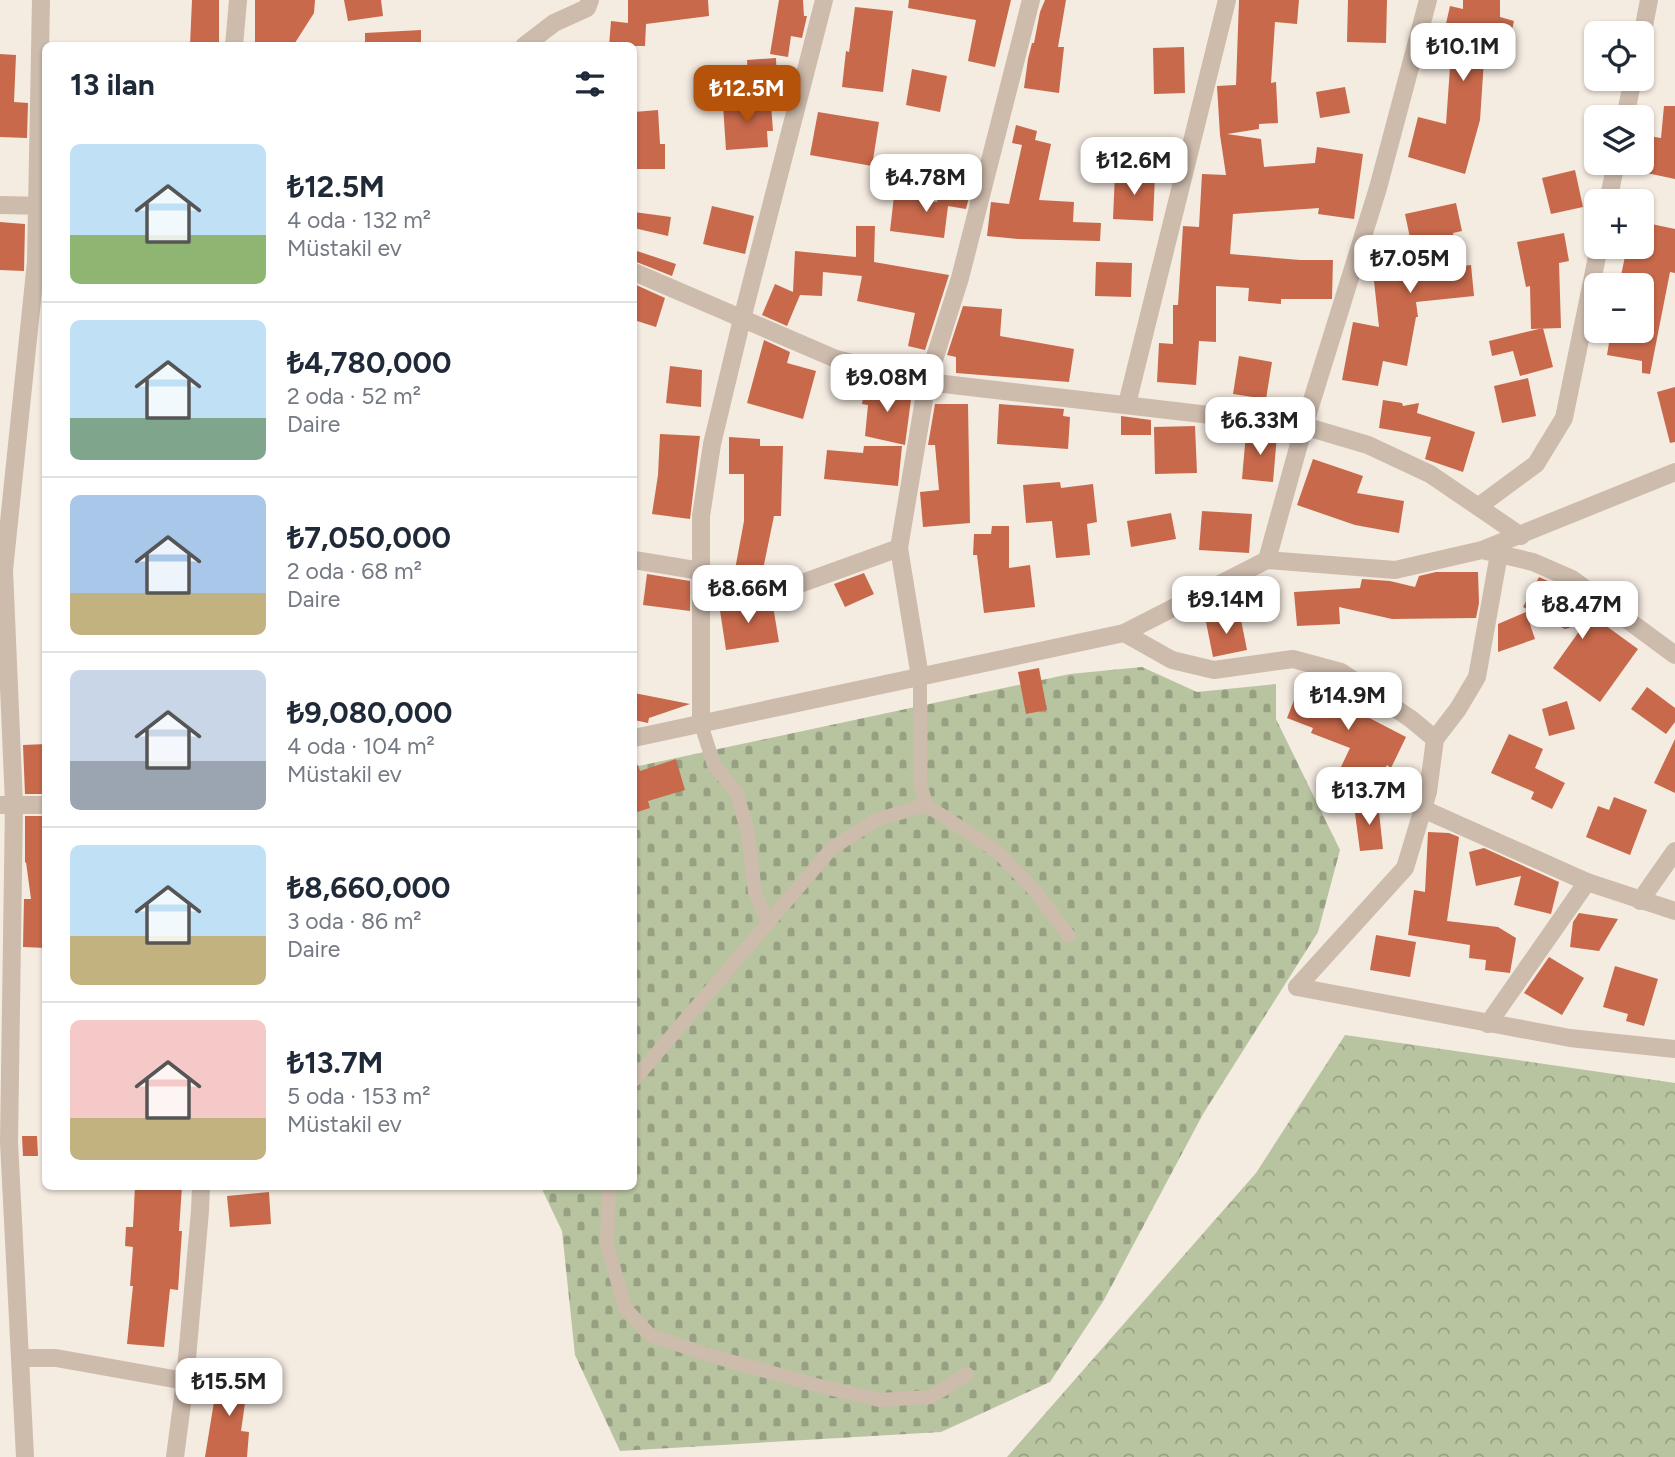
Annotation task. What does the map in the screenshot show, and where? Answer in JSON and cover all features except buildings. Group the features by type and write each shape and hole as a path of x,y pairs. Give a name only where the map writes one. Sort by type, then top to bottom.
{"street":[{"path":"25,1457 9,1142 4,570 41,206 41,0"},
{"path":"234,42 238,0"},
{"path":"529,42 554,23 587,8 590,0"},
{"path":"768,923 755,892 748,834 737,793 714,765 701,724 701,516 712,444 824,0"},
{"path":"1031,0 960,278 928,382 899,548 920,677 920,782 926,805 999,852 1034,890 1069,936"},
{"path":"1127,404 1227,0"},
{"path":"1267,560 1304,426 1378,188 1427,0"},
{"path":"1645,21 1649,0"},
{"path":"0,205 41,206"},
{"path":"1479,506 1535,464 1563,418 1596,259"},
{"path":"637,273 836,359 928,382 1304,426 1368,444 1430,474 1521,536"},
{"path":"637,737 1124,633 1267,560 1395,570 1491,552 1521,536 1675,472"},
{"path":"637,560 701,571 747,596 769,595 899,548"},
{"path":"1491,552 1533,562 1572,579 1675,655"},
{"path":"1491,552 1477,677 1458,709 1435,739 1428,792 1405,868 1297,987 1570,1038 1675,1049"},
{"path":"1124,633 1172,660 1214,670 1293,659 1341,672 1411,719 1435,739"},
{"path":"7,804 42,804"},
{"path":"637,1076 832,848 876,820 926,805"},
{"path":"1423,809 1587,882 1675,911"},
{"path":"1640,901 1675,851"},
{"path":"1488,1024 1587,882"},
{"path":"175,1457 185,1381 201,1190"},
{"path":"609,1190 607,1244 625,1308 650,1335 760,1370 879,1400 931,1397 967,1374"},
{"path":"20,1357 56,1358 185,1381"}],"green space":[{"path":"1142,667 1197,692 1276,684 1276,719 1340,850 1318,932 1203,1114 1104,1300 1050,1382 941,1432 620,1451 575,1355 562,1231 542,1190 637,1190 637,766 1070,674"},
{"path":"1345,1035 1675,1083 1675,1457 1007,1457 1256,1173"}]}
